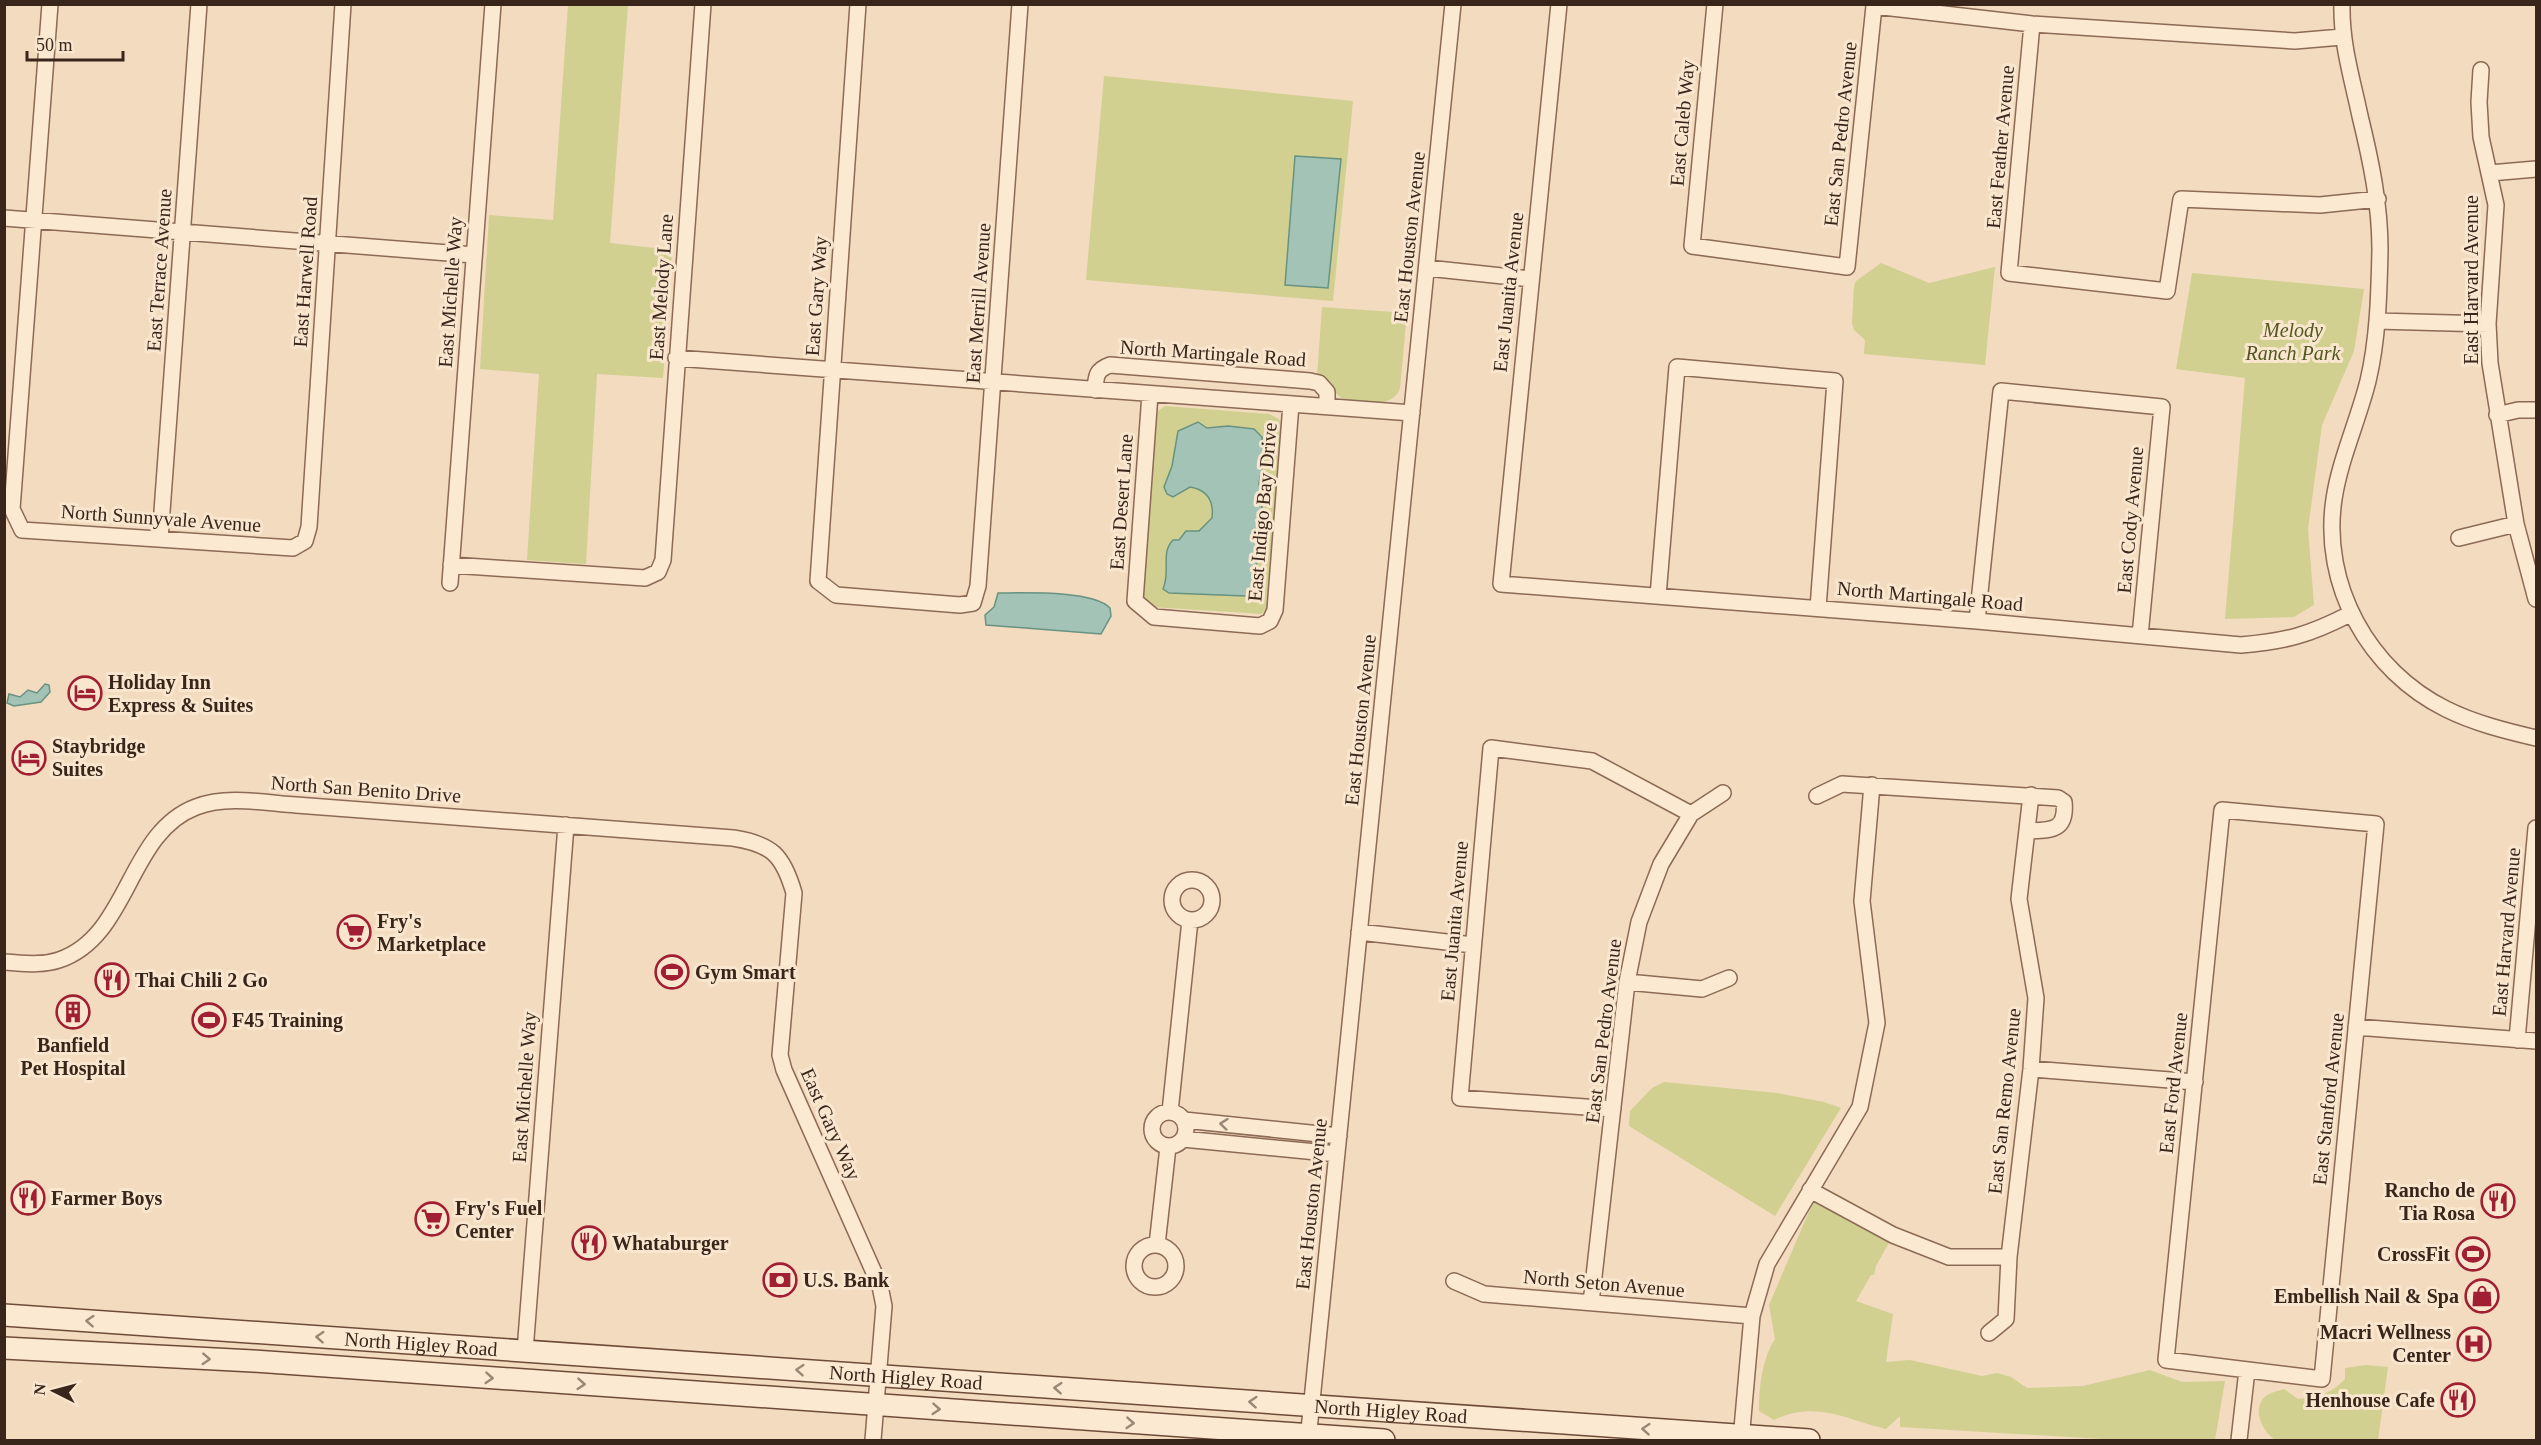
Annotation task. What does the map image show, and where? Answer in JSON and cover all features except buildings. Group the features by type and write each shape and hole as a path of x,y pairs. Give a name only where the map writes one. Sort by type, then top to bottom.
{"main road":[{"name":"North Higley Road","path":"4,1315 525,1351 1308,1438 1384,1440"},
{"path":"147,1356 149,1325"},
{"name":"North Higley Road","path":"4,1348 522,1380 1311,1406 1741,1438 1809,1440"},
{"path":"522,1380 525,1351"}],"street":[{"path":"34,222 50,4"},
{"name":"East Terrace Avenue","path":"160,539 199,4"},
{"name":"East Harwell Road","path":"305,541 309,527 343,4"},
{"name":"East Michelle Way","path":"450,583 493,4"},
{"name":"East Melody Lane","path":"451,565 645,578 658,572 663,560 703,4"},
{"name":"East Gary Way","path":"858,4 818,581 836,595 960,605 973,603"},
{"name":"East Merrill Avenue","path":"973,603 978,586 1020,4"},
{"name":"East Houston Avenue","path":"1308,1438 1453,4"},
{"name":"East Juanita Avenue","path":"1501,584 1559,4"},
{"name":"East Caleb Way","path":"1715,4 1692,246 1847,267"},
{"path":"2342,4 2343,36 2378,199 2380,238 2377,321 2368,379 2334,499 2332,519 2335,562 2350,614 2389,666 2423,696 2474,720 2536,738"},
{"name":"East San Pedro Avenue","path":"1847,267 1874,6 2032,24"},
{"path":"2032,24 2295,41 2343,36"},
{"name":"East Feather Avenue","path":"2032,24 2009,273 2167,291 2181,199 2320,206 2378,199"},
{"name":"East Harvard Avenue","path":"2481,70 2479,102 2481,137 2496,205 2488,324 2497,415 2516,524 2536,599"},
{"path":"2490,173 2536,169"},
{"path":"4,218 474,255"},
{"name":"North Sunnyvale Avenue","path":"34,222 12,509 22,530 293,549 305,541"},
{"path":"1427,268 1530,279"},
{"path":"2377,321 2488,324"},
{"path":"676,358 1413,414"},
{"name":"North Martingale Road","path":"1095,390 1096,375 1101,369 1110,365 1310,381 1319,383 1327,392 1328,406"},
{"path":"1658,596 1677,367 1835,381 1818,608"},
{"name":"East Cody Avenue","path":"1977,621 2001,391 2162,407 2140,636"},
{"name":"East Desert Lane","path":"1150,394 1135,601 1154,617 1260,626 1270,621"},
{"name":"East Indigo Bay Drive","path":"1270,621 1275,610 1291,404"},
{"path":"2497,415 2518,410 2536,410"},
{"path":"2459,538 2516,524"},
{"name":"North Martingale Road","path":"1501,584 1977,621 2241,645 2282,642 2316,632 2350,614"},
{"name":"East Juanita Avenue","path":"1614,1109 1460,1098 1491,748 1592,761 1691,814"},
{"path":"1817,796 1842,784 2031,795 2058,798 2064,802 2065,815 2061,824 2051,830 2027,831"},
{"path":"1741,1438 1752,1316 1767,1264 1860,1107 1877,1023 1862,901 1872,785"},
{"name":"East San Pedro Avenue","path":"1592,1303 1627,982 1639,922 1661,864 1691,814 1723,793"},
{"name":"East San Remo Avenue","path":"1989,1333 2006,1319 2009,1257 2031,1069 2036,998 2019,899 2031,795"},
{"name":"North San Benito Drive","path":"4,962 47,963 60,960 86,944 108,918 159,832 183,813 203,804 228,801 733,838 759,842 773,851 787,869"},
{"name":"East Stanford Avenue","path":"2222,810 2376,824 2322,1379 2247,1370"},
{"name":"East Ford Avenue","path":"2222,810 2166,1360 2247,1370"},
{"name":"East Michelle Way","path":"525,1351 566,825"},
{"name":"East Harvard Avenue","path":"2517,1040 2536,850 2536,828"},
{"name":"East Gary Way","path":"787,869 794,893 780,1055 783,1070 880,1286 884,1306 878,1390"},
{"path":"1170,1112 1190,920"},
{"path":"1359,932 1473,945"},
{"path":"1627,982 1702,989 1729,978"},
{"path":"2356,1027 2536,1041"},
{"path":"2031,1069 2194,1082"},
{"path":"1184,1120 1186,1130 1183,1139 1177,1145 1168,1147 1158,1143 1151,1128 1159,1114 1170,1112 1184,1120 1339,1136"},
{"path":"1183,1139 1337,1154"},
{"path":"1157,1245 1168,1147"},
{"path":"1810,1190 1893,1235 1949,1257 2009,1257"},
{"name":"North Seton Avenue","path":"1455,1281 1484,1294 1752,1316"},
{"path":"2239,1440 2247,1370"},
{"path":"873,1440 878,1390"}],"green space":[{"path":"568,5 628,5 610,243 672,250 663,378 597,374 586,564 527,560 539,374 480,369 489,215 553,220"},
{"path":"1104,76 1353,101 1333,301 1086,280"},
{"path":"1881,263 1929,283 1995,267 1985,365 1864,354 1865,340 1854,330 1852,323 1854,286 1856,281"},
{"name":"Melody Ranch Park","path":"2192,273 2364,289 2354,351 2322,425 2308,529 2314,605 2294,617 2225,619 2245,378 2176,369"},
{"path":"1322,307 1407,313 1400,388 1390,400 1374,404 1348,401 1317,376"},
{"path":"1165,406 1269,414 1279,419 1281,426 1268,605 1262,614 1152,607 1142,596 1156,419 1158,411"},
{"path":"1664,1082 1777,1093 1824,1102 1841,1108 1775,1216 1629,1126 1630,1111 1652,1088"},
{"path":"1813,1202 1891,1239 1876,1266 1874,1275 1871,1275 1856,1301 1893,1314 1886,1362 1910,1360 1982,1376 1997,1373 2011,1377 2027,1388 2083,1386 2150,1370 2182,1382 2225,1381 2215,1440 2119,1440 1900,1427 1900,1416 1886,1429 1817,1411 1789,1414 1774,1420 1759,1411 1762,1374 1767,1355 1775,1339 1769,1305"},
{"path":"2366,1365 2388,1367 2378,1440 2275,1440 2262,1425 2259,1407 2268,1395 2284,1389 2298,1399 2318,1396 2335,1388 2345,1379 2345,1368"}],"shaded area":[{"path":"1295,156 1341,159 1328,288 1285,285"},
{"path":"1198,422 1207,428 1228,426 1254,429 1262,437 1264,459 1259,483 1262,509 1256,551 1257,581 1253,593 1246,596 1169,593 1163,589 1169,545 1173,540 1179,540 1186,531 1199,531 1212,518 1211,502 1201,491 1190,487 1173,497 1167,494 1164,487 1172,466 1178,431"},
{"path":"998,593 1040,593 1089,598 1110,608 1111,616 1101,634 986,625 985,615 994,607"},
{"path":"45,684 49,685 50,692 41,702 14,706 7,703 9,694 20,697 28,690 37,693"}],"place":[{"name":"Holiday Inn Express & Suites","path":"85,693"},
{"name":"Staybridge Suites","path":"29,758"},
{"name":"Fry's Marketplace","path":"354,932"},
{"name":"Gym Smart","path":"672,972"},
{"name":"Thai Chili 2 Go","path":"112,980"},
{"name":"Banfield Pet Hospital","path":"73,1012"},
{"name":"F45 Training","path":"209,1020"},
{"name":"Farmer Boys","path":"28,1198"},
{"name":"Rancho de Tia Rosa","path":"2498,1201"},
{"name":"Fry's Fuel Center","path":"432,1219"},
{"name":"Whataburger","path":"589,1243"},
{"name":"CrossFit","path":"2473,1254"},
{"name":"U.S. Bank","path":"780,1280"},
{"name":"Embellish Nail & Spa","path":"2482,1296"},
{"name":"Macri Wellness Center","path":"2474,1344"},
{"name":"Henhouse Cafe","path":"2458,1400"}]}
